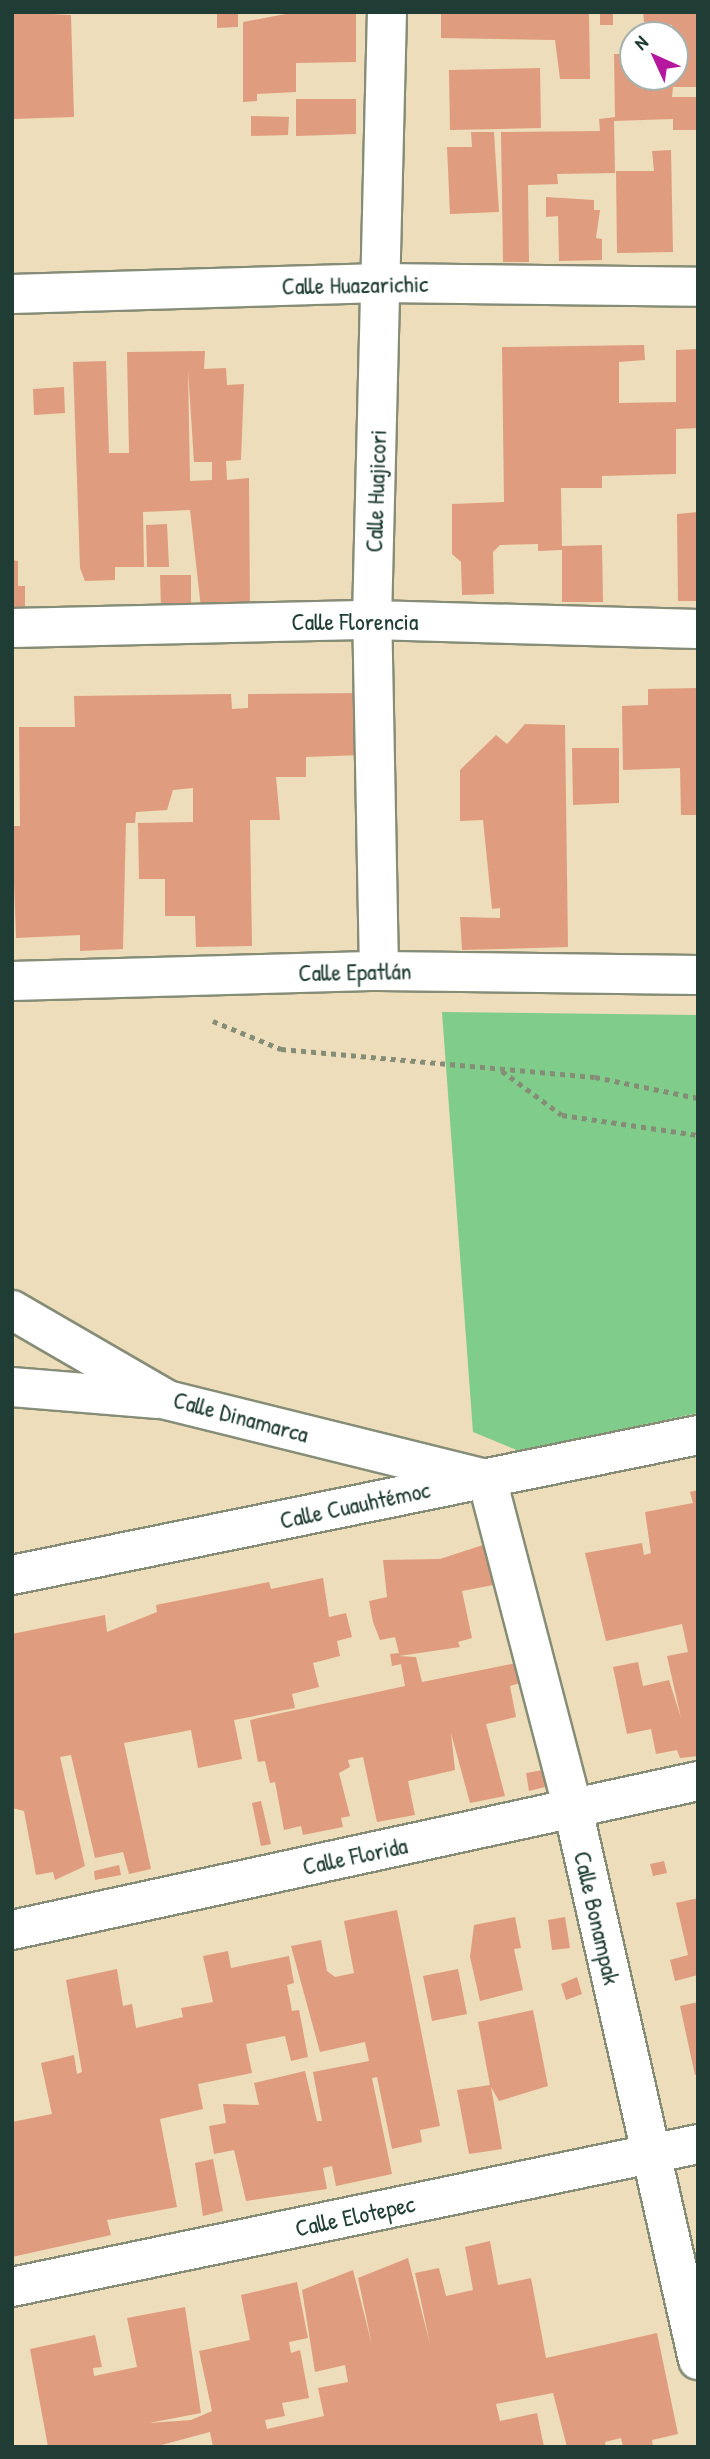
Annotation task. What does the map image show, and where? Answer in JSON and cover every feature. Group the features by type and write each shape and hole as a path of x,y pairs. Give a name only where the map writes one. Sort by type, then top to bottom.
{"street":[{"name":"Calle Huajicori","path":"379,971 372,620 387,12"},
{"name":"Calle Huazarichic","path":"12,294 381,283 698,287"},
{"name":"Calle Florencia","path":"12,628 372,620 698,629"},
{"name":"Calle Epatlán","path":"12,981 379,971 698,975"},
{"name":"Calle Dinamarca","path":"12,1310 167,1399 487,1479"},
{"path":"12,1387 167,1399"},
{"name":"Calle Cuauhtémoc","path":"12,1575 698,1435"},
{"name":"Calle Bonampak","path":"487,1479 573,1808 698,2360"},
{"name":"Calle Florida","path":"12,1930 698,1781"},
{"name":"Calle Elotepec","path":"12,2287 698,2144"}],"path":[{"path":"201,1015 281,1049 651,1084 698,1098"},
{"path":"501,1070 562,1115 698,1135"}],"green space":[{"path":"442,1012 698,1015 698,1413 519,1451 473,1432"}],"building":[{"path":"12,12 71,15 74,117 12,119"},
{"path":"217,12 238,12 238,27 217,28"},
{"path":"296,12 356,12 356,62 296,63 296,92 257,94 257,101 243,102 243,22"},
{"path":"441,12 589,12 590,79 560,79 555,40 441,38"},
{"path":"600,12 613,12 613,25 600,25"},
{"path":"643,12 698,12 698,87 689,87 689,21 644,21"},
{"path":"614,54 619,54 619,91 673,91 672,97 698,97 698,130 673,130 673,119 614,121 615,173 557,174 558,184 528,185 529,262 503,262 501,132 600,131 599,119 615,117"},
{"path":"540,68 541,128 450,130 449,70"},
{"path":"296,99 356,99 356,134 296,136"},
{"path":"251,116 289,117 288,135 251,136"},
{"path":"471,132 494,132 499,212 450,214 447,147 472,147"},
{"path":"671,150 673,252 617,253 616,171 654,171 652,151"},
{"path":"546,197 594,200 594,210 600,210 596,238 602,239 602,260 559,261 558,216 546,217"},
{"path":"644,345 645,360 619,362 619,403 676,402 676,350 698,349 698,428 676,429 676,474 602,476 602,488 561,488 562,546 602,545 603,602 562,602 562,550 538,551 538,544 500,545 493,552 494,594 462,595 461,562 452,554 452,504 504,502 502,347"},
{"path":"205,351 204,369 226,368 227,385 244,384 241,460 226,461 227,480 249,478 250,608 201,608 190,510 143,512 144,567 115,567 115,580 85,581 80,568 73,362 106,361 109,453 129,453 127,352","holes":["188,370 194,462 212,462 212,480 190,481"]},
{"path":"64,387 65,413 34,415 33,389"},
{"path":"698,512 698,601 678,601 677,514"},
{"path":"167,524 169,567 147,567 146,525"},
{"path":"12,560 18,561 18,586 25,586 25,611 12,611"},
{"path":"160,575 191,575 191,608 161,609"},
{"path":"698,688 698,815 681,815 680,768 623,770 622,706 648,705 648,689"},
{"path":"362,693 363,755 306,757 306,777 276,777 280,820 250,820 252,946 196,947 195,916 165,916 165,879 139,879 138,823 193,822 193,788 173,790 167,810 136,812 135,823 126,823 123,949 80,951 80,935 16,938 12,826 20,826 19,727 75,727 74,696 231,694 232,709 248,708 248,694"},
{"path":"525,724 565,725 568,947 462,950 460,917 500,918 500,908 492,909 483,820 460,821 460,770 496,735 507,744"},
{"path":"572,748 619,748 619,803 573,805"},
{"path":"698,1490 698,1756 680,1758 677,1750 656,1754 651,1729 627,1734 613,1667 638,1662 643,1686 669,1680 681,1718 667,1656 688,1652 682,1624 606,1641 585,1553 642,1543 644,1555 651,1553 645,1512 693,1503 690,1492"},
{"path":"495,1541 504,1583 462,1591 472,1638 458,1642 460,1647 399,1656 416,1657 422,1682 521,1662 524,1682 510,1686 516,1717 486,1724 505,1796 470,1803 451,1733 455,1770 408,1781 415,1815 377,1822 363,1757 348,1760 350,1767 339,1773 350,1816 341,1818 343,1827 303,1835 301,1826 284,1830 275,1782 270,1783 265,1761 258,1762 250,1720 405,1686 401,1664 392,1666 390,1654 399,1653 395,1637 380,1640 369,1601 387,1597 383,1560 440,1559"},
{"path":"323,1578 329,1617 346,1613 352,1637 337,1641 340,1656 313,1663 319,1687 292,1694 295,1708 234,1720 242,1759 198,1768 191,1730 124,1743 151,1869 129,1874 123,1852 95,1858 71,1755 60,1757 85,1866 55,1880 53,1872 36,1875 24,1811 12,1808 12,1634 105,1615 107,1632 157,1612 156,1605 269,1582 271,1589"},
{"path":"543,1770 545,1787 529,1791 526,1773"},
{"path":"261,1801 271,1844 261,1846 252,1803"},
{"path":"664,1861 667,1873 653,1876 650,1864"},
{"path":"119,1865 121,1875 95,1880 94,1871"},
{"path":"698,1898 698,1975 675,1981 670,1960 688,1955 676,1903"},
{"path":"397,1910 440,2126 420,2130 422,2142 392,2149 377,2077 372,2078 392,2174 336,2186 332,2166 323,2168 327,2189 246,2201 234,2150 214,2154 209,2126 226,2123 223,2104 259,2105 254,2083 305,2071 317,2121 322,2121 313,2072 369,2061 365,2042 320,2052 291,1946 321,1940 327,1971 335,1977 354,1973 344,1921"},
{"path":"515,1917 521,1948 514,1949 523,1990 480,2001 470,1957 474,1925"},
{"path":"565,1917 570,1948 552,1950 548,1920"},
{"path":"228,1951 231,1968 289,1956 294,1983 287,1985 292,2011 299,2010 308,2057 291,2061 285,2036 246,2044 252,2073 198,2084 203,2109 160,2119 177,2207 107,2220 111,2235 12,2257 12,2122 52,2114 41,2063 74,2055 77,2074 82,2072 66,1980 117,1969 123,2006 132,2004 136,2028 183,2017 181,2008 213,2002 203,1956"},
{"path":"458,1969 467,2014 432,2021 423,1976"},
{"path":"577,1977 582,1994 566,2000 561,1984"},
{"path":"698,2002 698,2074 695,2075 680,2006"},
{"path":"533,2010 548,2086 499,2101 491,2087 502,2149 469,2154 457,2090 490,2085 478,2022"},
{"path":"213,2159 223,2211 203,2216 195,2163"},
{"path":"490,2241 498,2285 531,2278 546,2358 657,2333 678,2434 652,2440 653,2447 623,2447 621,2438 605,2442 606,2447 567,2447 553,2393 496,2404 500,2421 537,2413 544,2447 213,2447 210,2432 154,2447 48,2447 30,2349 95,2335 102,2367 93,2368 94,2376 137,2367 127,2318 185,2307 201,2413 149,2423 191,2420 212,2411 199,2351 250,2340 241,2295 297,2282 308,2338 289,2342 291,2353 300,2350 309,2398 282,2403 285,2416 265,2420 267,2429 324,2416 318,2388 348,2382 345,2365 315,2372 302,2290 353,2270 372,2345 358,2278 408,2258 430,2344 415,2273 439,2268 446,2296 473,2290 465,2247"}]}
